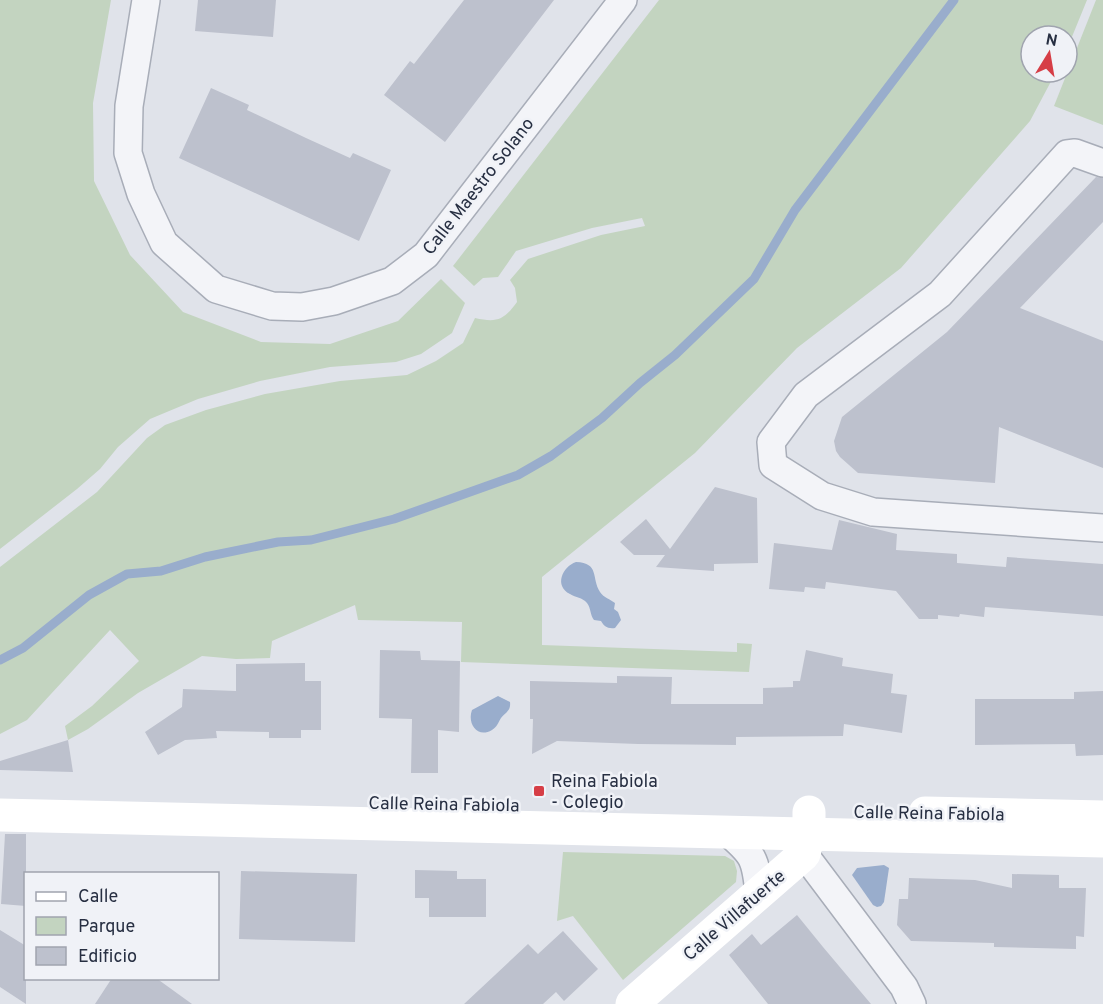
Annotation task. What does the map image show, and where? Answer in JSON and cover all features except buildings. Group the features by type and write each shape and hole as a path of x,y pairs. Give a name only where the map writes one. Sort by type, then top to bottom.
{"street":[{"name":"Calle Maestro Solano","path":"147,0 129,106 128,153 141,194 164,243 216,289 272,306 334,301 392,281 426,255 623,0"},
{"path":"1103,163 1075,153 1067,154 940,294 806,395 771,442 773,465 822,496 873,512 1103,528"},
{"name":"Calle Reina Fabiola","path":"0,796 807,833 1103,817"},
{"name":"Calle Reina Fabiola","path":"0,816 1103,841"},
{"path":"726,831 748,850 757,868 759,894"},
{"path":"807,833 904,987 912,1004"},
{"name":"Calle Villafuerte","path":"632,1004 759,894 807,833"}],"green space":[{"path":"0,0 111,0 93,103 94,181 130,255 183,312 261,342 330,344 398,321 441,279 465,303 452,333 421,354 396,362 330,367 260,381 198,399 150,419 118,447 100,469 77,489 0,549"},
{"path":"659,0 1087,0 1077,24 1019,24 1019,84 1050,84 1030,121 901,268 797,348 695,453 542,577 542,645 737,652 737,643 752,644 749,672 461,662 462,622 358,620 355,605 272,641 270,658 236,659 202,656 138,693 88,729 68,740 65,726 92,706 139,661 110,630 27,720 0,734 0,567 97,492 147,438 165,425 206,410 265,394 340,381 407,375 436,361 463,343 475,318 495,320 508,313 517,302 515,288 510,280 528,259 601,235 645,226 642,218 592,228 516,251 498,277 483,278 474,286 453,266"},
{"path":"1096,0 1103,0 1103,125 1054,106 1063,84 1079,84 1079,43"},
{"path":"563,852 725,856 734,861 737,871 736,882 623,980 573,916 557,921"}],"water":[{"path":"576,562 584,563 592,568 600,592 615,603 614,609 621,620 615,628 608,628 601,621 594,620 587,603 565,591 562,586 564,572"},
{"path":"498,696 510,702 509,709 494,729 487,732 478,731 472,724 472,710"},
{"path":"884,865 889,868 884,902 877,907 873,905 852,875 857,868"}],"waterway":[{"path":"0,660 23,648 89,595 127,574 161,571 205,557 278,542 311,540 394,519 518,475 551,456 602,418 675,355 754,279 795,210 954,0"}],"place":[{"name":"Reina Fabiola - Colegio","path":"539,791"}]}
